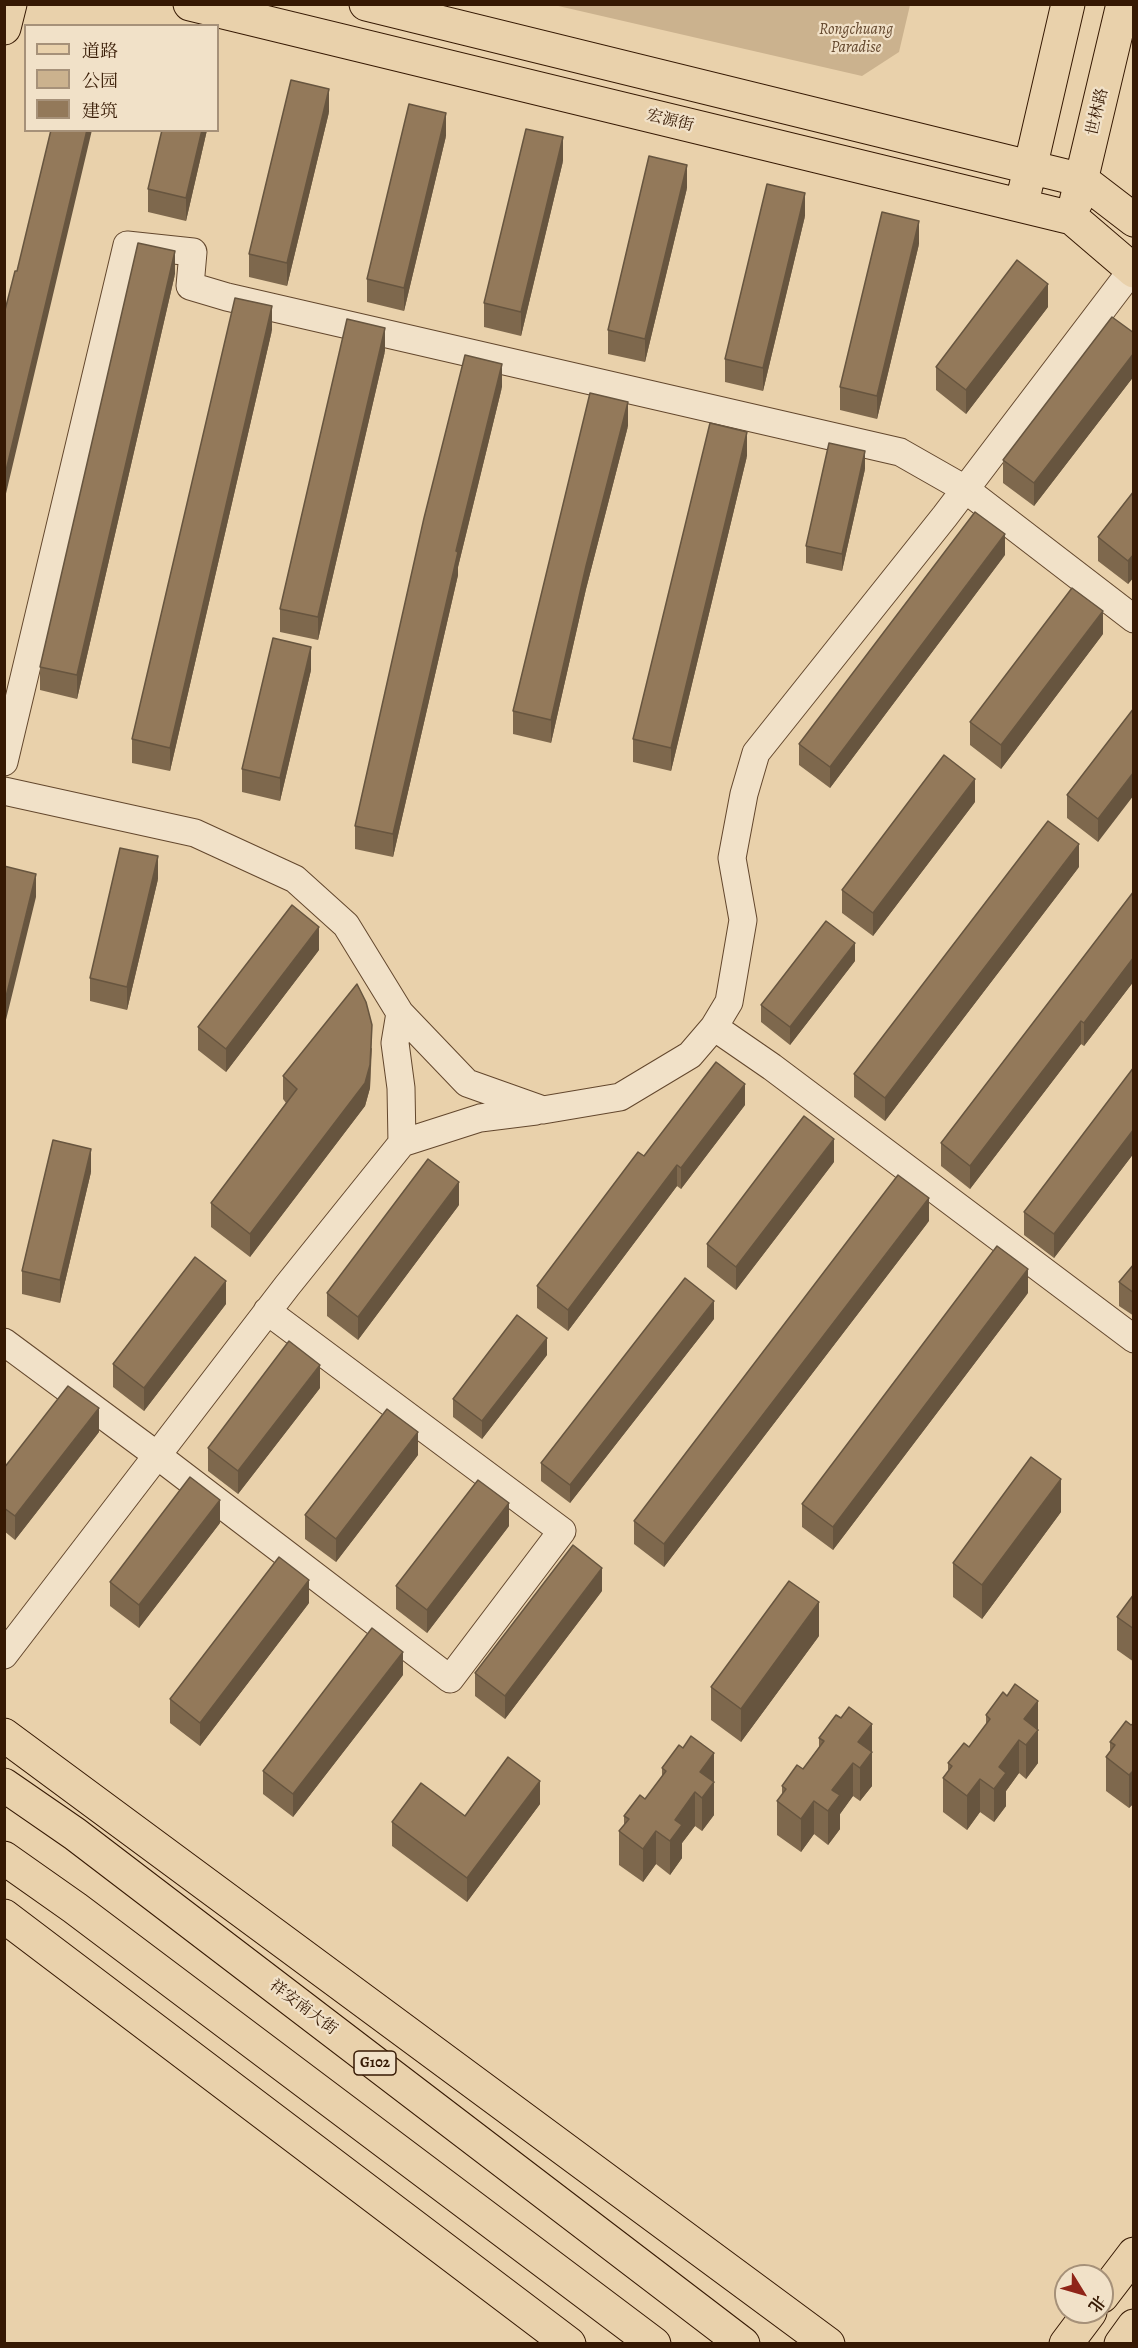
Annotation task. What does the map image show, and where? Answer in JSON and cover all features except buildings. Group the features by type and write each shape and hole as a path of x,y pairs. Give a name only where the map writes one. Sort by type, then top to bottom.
{"main road":[{"path":"4,28 10,4"},
{"name":"宏源街","path":"190,4 1072,218 1133,270"},
{"path":"366,4 1082,180 1134,220"},
{"path":"1021,206 1068,4"},
{"name":"世林路","path":"1072,218 1123,4"},
{"path":"4,1735 828,2343"},
{"name":"祥安南大街","path":"4,1785 75,1834 743,2343"},
{"path":"4,1858 75,1908 654,2343"},
{"path":"4,1916 569,2343"},
{"path":"1114,2280 1134,2254"},
{"path":"1066,2343 1081,2324"},
{"path":"1120,2343 1134,2326"}],"street":[{"path":"4,762 127,245 193,252 190,286 900,452 965,489 1134,619"},
{"path":"4,1655 267,1311 402,1143 480,1118 620,1097 690,1055 714,1027 729,1002 743,920 732,858 744,794 756,753 965,489 1133,270"},
{"path":"4,791 195,833 295,879 346,925 400,1013 467,1083 543,1110"},
{"path":"400,1013 395,1043 401,1088 402,1143"},
{"path":"714,1027 772,1067 1134,1339"},
{"path":"4,1342 158,1456 450,1679 562,1532 267,1311"}],"green space":[{"name":"Rongchuang Paradise","path":"554,5 910,5 899,52 862,76"}]}
